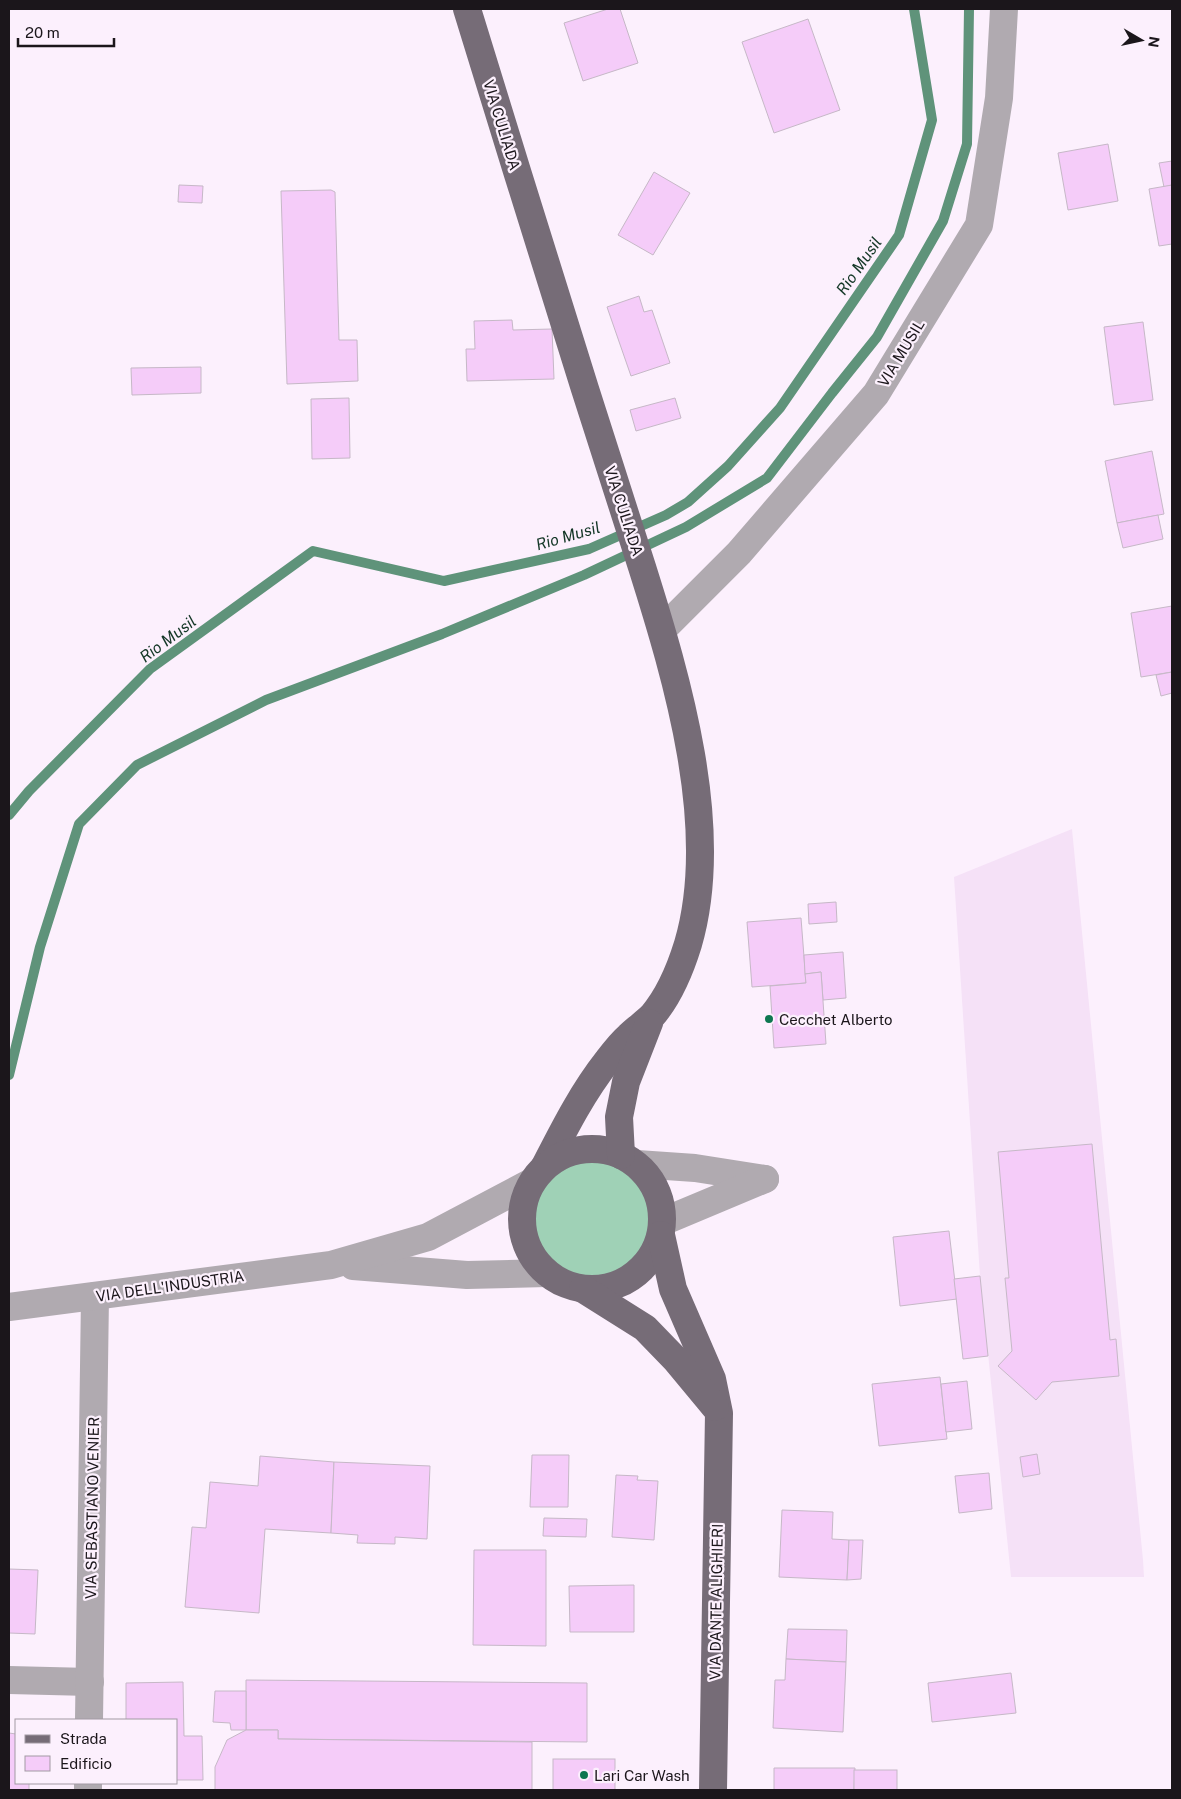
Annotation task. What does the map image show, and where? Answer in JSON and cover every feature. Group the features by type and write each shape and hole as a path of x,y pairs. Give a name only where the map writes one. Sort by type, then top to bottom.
{"main road":[{"name":"VIA CULIADA","path":"467,9 533,225 662,630 685,725 696,784 700,853 698,899 689,940 681,965 667,995 651,1017 629,1036 608,1059 590,1084 572,1112 538,1174"},
{"name":"VIA CULIADA","path":"629,1159 619,1117 626,1082 651,1017"},
{"path":"581,1149 602,1149 629,1159 653,1184 659,1196 662,1229 654,1251 645,1266 632,1277 617,1285 601,1289 583,1289 564,1284 547,1274 533,1258 524,1240 521,1220 524,1200 538,1174 562,1155 581,1149"},
{"name":"VIA DANTE ALIGHIERI","path":"662,1229 673,1289 712,1379 719,1413 713,1790"},
{"path":"583,1289 645,1328 676,1360 719,1413"}],"street":[{"name":"VIA MUSIL","path":"662,630 739,553 876,394 979,224 999,98 1004,9"},
{"path":"629,1159 764,1180 662,1229"},
{"name":"VIA DELL'INDUSTRIA","path":"9,1308 331,1265 428,1237 538,1174"},
{"name":"VIA DELL'INDUSTRIA","path":"331,1265 467,1275 547,1274"},
{"name":"VIA SEBASTIANO VENIER","path":"89,1719 95,1296"},
{"path":"9,1680 90,1682"}],"shaded area":[{"path":"1072,829 1144,1577 1011,1577 980,1276 954,877"}],"green space":[{"path":"592,1154 605,1155 617,1159 638,1173 652,1194 656,1206 656,1232 652,1244 638,1265 617,1279 605,1283 592,1284 579,1283 567,1279 546,1265 532,1244 528,1232 527,1219 528,1206 532,1194 546,1173 567,1159 579,1155"}],"building":[{"path":"608,9 620,9 638,63 583,81 564,23"},
{"path":"808,19 840,110 774,133 742,42"},
{"path":"1108,144 1118,201 1068,210 1058,153"},
{"path":"1172,161 1172,185 1164,187 1159,163"},
{"path":"654,172 690,193 653,255 618,235"},
{"path":"179,185 203,186 202,203 178,202"},
{"path":"1172,185 1172,244 1159,246 1149,189"},
{"path":"331,190 335,192 339,340 357,340 358,381 287,384 281,191"},
{"path":"639,296 644,312 652,310 670,363 631,376 607,307"},
{"path":"512,320 513,330 552,329 554,379 467,381 466,349 475,349 474,321"},
{"path":"1143,322 1153,400 1114,405 1104,327"},
{"path":"201,367 201,393 132,395 131,368"},
{"path":"349,398 350,458 312,459 311,399"},
{"path":"675,398 681,418 636,431 630,410"},
{"path":"1152,451 1164,514 1117,523 1105,461"},
{"path":"1158,515 1163,539 1123,548 1117,523"},
{"path":"1172,606 1172,672 1141,677 1131,613"},
{"path":"1172,672 1172,693 1161,696 1156,675"},
{"path":"836,902 837,922 809,924 808,904"},
{"path":"801,918 806,983 752,987 747,922"},
{"path":"843,952 846,998 823,1000 821,972 805,974 804,955"},
{"path":"821,972 826,1044 774,1048 770,986 806,983 805,974"},
{"path":"1092,1144 1110,1340 1116,1339 1119,1376 1052,1382 1036,1400 998,1366 1012,1351 1005,1278 1009,1278 998,1152"},
{"path":"949,1231 957,1299 900,1306 893,1237"},
{"path":"980,1276 988,1356 963,1359 954,1279"},
{"path":"940,1377 947,1439 879,1446 872,1384"},
{"path":"967,1381 972,1429 946,1432 941,1384"},
{"path":"1037,1454 1040,1474 1023,1477 1020,1457"},
{"path":"532,1455 569,1455 568,1507 530,1507"},
{"path":"260,1456 334,1462 331,1533 265,1529 259,1613 185,1607 192,1527 206,1528 210,1482 258,1486"},
{"path":"334,1462 430,1466 427,1539 395,1537 395,1544 357,1543 358,1535 331,1533"},
{"path":"989,1473 992,1509 959,1513 955,1476"},
{"path":"616,1475 638,1476 637,1480 658,1481 654,1540 612,1537"},
{"path":"782,1510 833,1512 832,1539 849,1540 847,1580 779,1577"},
{"path":"544,1518 587,1519 586,1537 543,1536"},
{"path":"849,1540 863,1540 861,1579 847,1580"},
{"path":"474,1550 546,1550 546,1646 473,1645"},
{"path":"9,1569 38,1570 35,1634 9,1633"},
{"path":"634,1585 634,1632 570,1632 569,1586"},
{"path":"788,1629 847,1630 846,1662 786,1659"},
{"path":"786,1659 846,1662 843,1732 773,1728 775,1680 785,1680"},
{"path":"1011,1673 1016,1713 932,1722 928,1683"},
{"path":"246,1680 587,1683 587,1742 278,1739 278,1730 246,1730"},
{"path":"183,1682 184,1736 202,1736 203,1780 178,1780 178,1719 126,1719 126,1683"},
{"path":"215,1691 246,1691 246,1730 231,1730 230,1723 213,1722"},
{"path":"246,1730 278,1730 278,1739 532,1742 532,1790 215,1790 215,1767 227,1740"},
{"path":"9,1733 15,1734 15,1784 29,1784 29,1790 9,1790"},
{"name":"Lari Car Wash","path":"553,1759 615,1759 615,1790 553,1790"},
{"path":"774,1768 855,1768 854,1790 774,1790"},
{"path":"854,1770 897,1770 897,1790 854,1790"}],"waterway":[{"name":"Rio Musil","path":"9,815 29,791 150,669 313,551 444,581 589,549 666,515 688,502 728,466 780,408 899,235 932,120 914,9"},
{"path":"9,1075 40,947 79,824 137,765 266,700 442,634 584,575 686,527 767,478 877,337 943,221 967,144 969,9"}],"place":[{"name":"Cecchet Alberto","path":"769,1019"},
{"name":"Lari Car Wash","path":"584,1775"}]}
